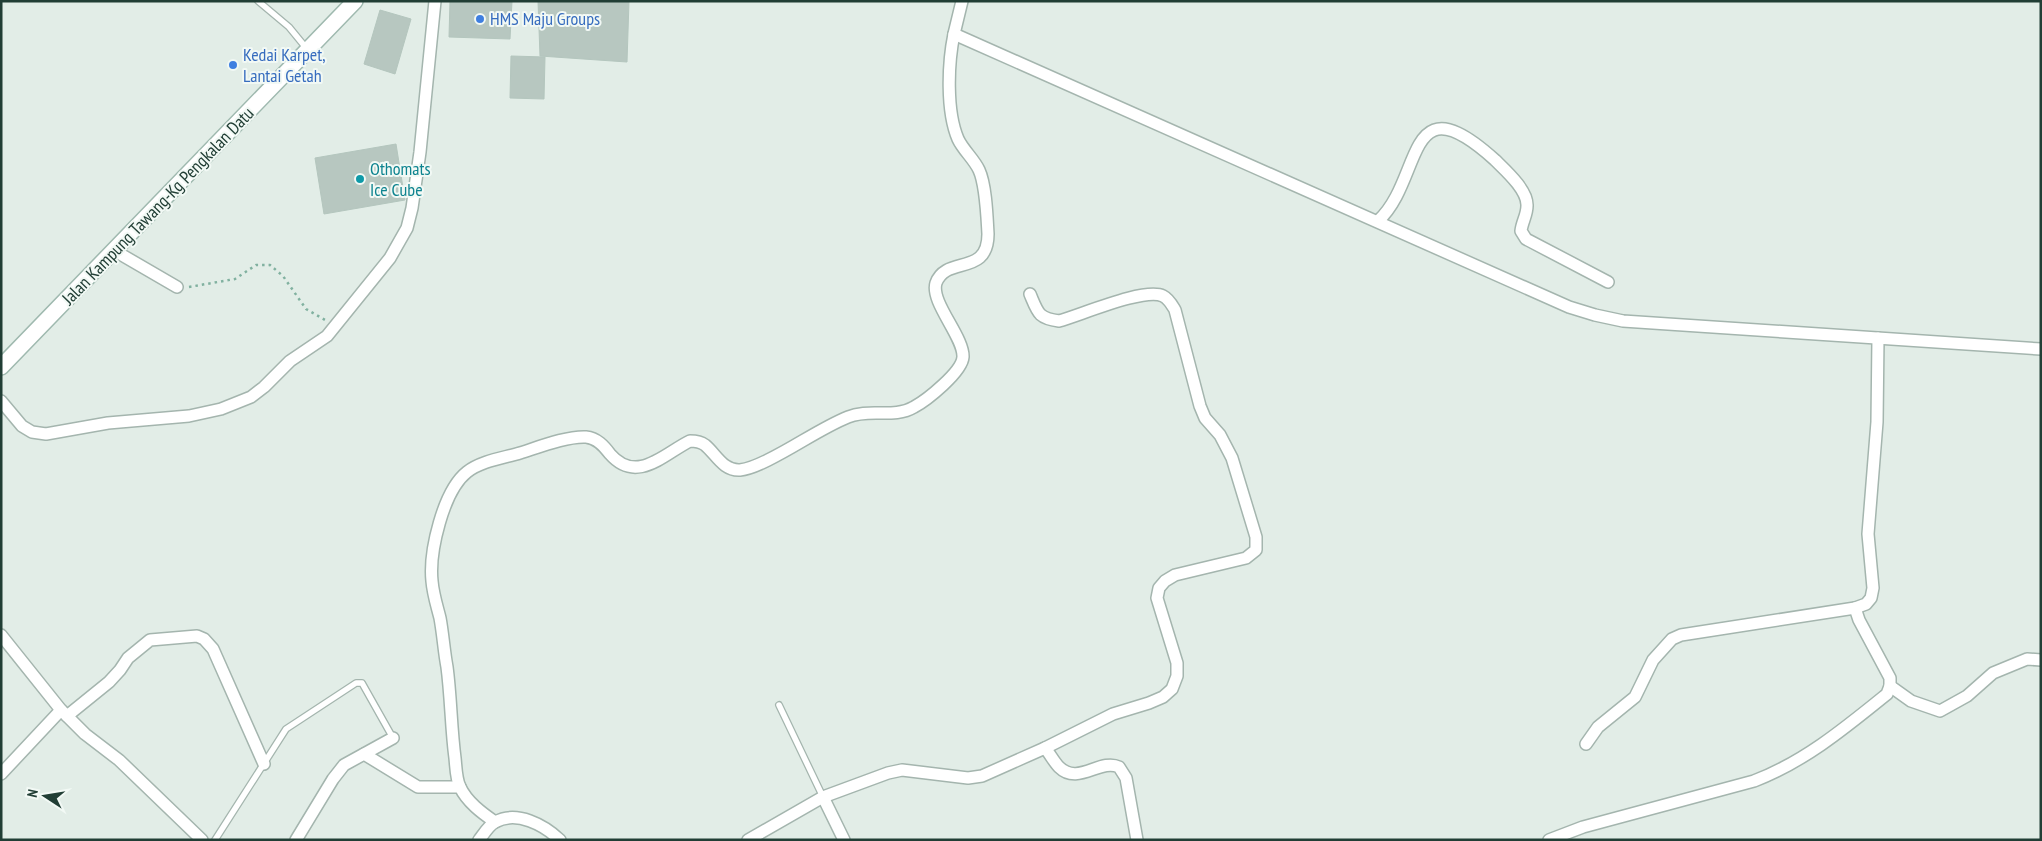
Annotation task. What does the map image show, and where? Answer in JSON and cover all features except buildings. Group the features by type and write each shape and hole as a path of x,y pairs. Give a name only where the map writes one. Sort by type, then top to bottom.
{"street":[{"name":"Jalan Kampung Tawang-Kg Pengkalan Datu","path":"1,367 355,1"},
{"path":"1,401 22,426 32,432 46,434 108,423 189,416 222,410 251,397 290,361 317,344 335,327 390,258 407,228 412,208 420,152 435,1"},
{"path":"495,822 481,812 460,787 453,746 440,618 433,594 431,568 447,501 456,483 468,472 488,462 564,441 588,437 602,444 614,459 627,466 640,467 654,463 690,440 703,443 722,464 732,469 740,470 788,450 848,417 863,412 906,411 916,406 958,370 963,357 960,345 938,300 935,286 940,276 949,269 968,265 977,260 983,254 988,234 980,172 958,139 954,124 949,82 950,56 962,1"},
{"path":"954,34 1569,307 1594,316 1623,320 2041,349"},
{"path":"1378,221 1391,207 1417,148 1427,134 1439,128 1452,130 1468,139 1488,155 1508,173 1525,195 1528,204 1521,232 1526,239 1608,282"},
{"path":"115,251 177,287"},
{"path":"748,840 823,797 888,773 902,770 968,778 982,776 1045,748 1113,714 1163,697 1172,689 1177,676 1177,663 1159,608 1157,598 1159,588 1175,575 1246,558 1256,550 1257,544 1232,458 1220,435 1205,418 1200,406 1175,310 1169,300 1162,295 1141,294 1059,321 1045,319 1037,312 1030,294"},
{"path":"1586,744 1598,727 1636,697 1653,660 1672,639 1681,635 1855,608 1866,604 1871,598 1873,588 1868,534 1877,422 1878,338"},
{"path":"1549,840 1583,827 1754,781 1777,772 1825,744 1887,694 1890,686 1890,678 1859,620 1855,608"},
{"path":"1,634 64,713 85,734 119,760 202,840"},
{"path":"1,774 64,713 109,682 138,648 150,640 197,636 204,639 213,649 264,764"},
{"path":"1890,686 1911,701 1940,711 1967,696 1993,674 2027,659 2041,660"},
{"path":"296,840 333,779 344,766 393,738"},
{"path":"1045,748 1059,767 1071,774 1086,772 1109,765 1119,767 1126,778 1137,840"},
{"path":"364,754 418,787 460,787"},
{"path":"823,797 844,840"},
{"path":"479,840 495,822 517,818 534,822 560,840"}],"lane":[{"path":"258,1 289,27 308,51"},
{"path":"215,840 286,729 356,683 362,684 393,738"},
{"path":"779,705 823,797"}],"path":[{"path":"177,287 185,288 235,280 256,265 270,265 283,276 306,309 335,327"}],"place":[{"name":"HMS Maju Groups","path":"480,19"},
{"name":"Kedai Karpet, Lantai Getah","path":"233,65"},
{"name":"Othomats Ice Cube","path":"360,179"}]}
